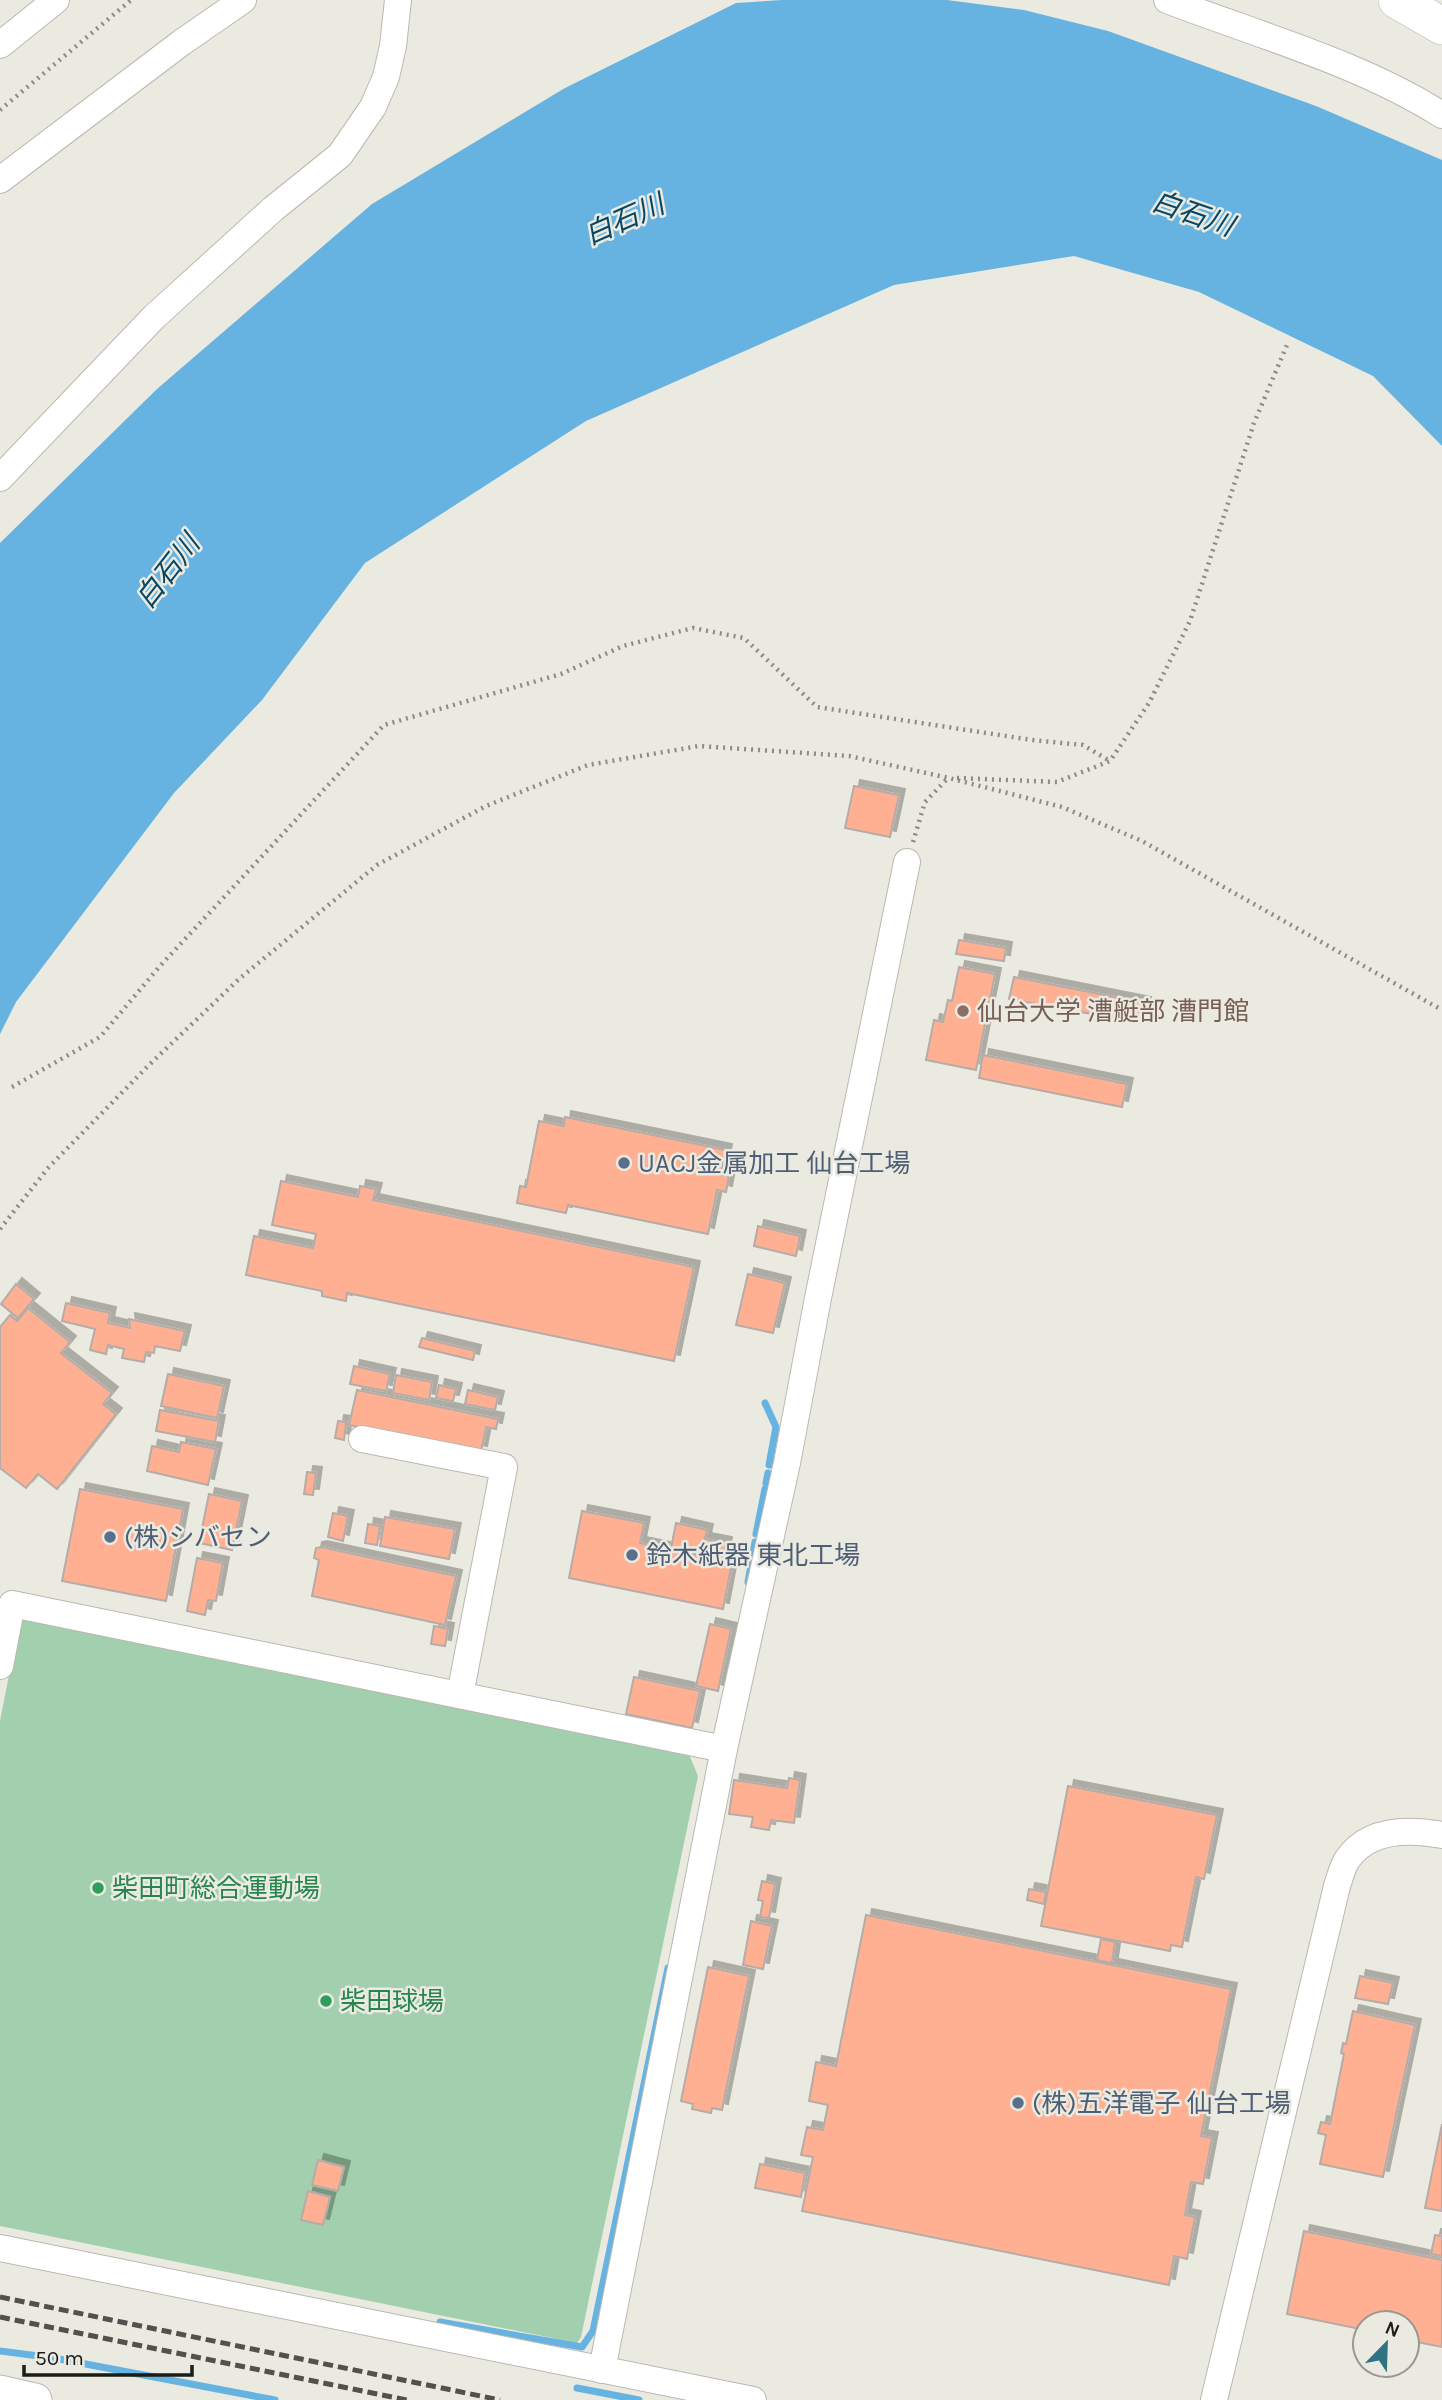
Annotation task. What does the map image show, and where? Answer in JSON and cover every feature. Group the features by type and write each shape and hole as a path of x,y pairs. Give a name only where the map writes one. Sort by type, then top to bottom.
{"highway":[{"path":"1397,0 1442,26"}],"main road":[{"path":"0,2392 35,2400"}],"street":[{"path":"0,45 56,0"},
{"path":"0,180 181,43 243,0"},
{"path":"0,478 154,317 273,209 340,155 373,107 386,77 393,46 398,0"},
{"path":"1167,0 1304,50 1422,102 1442,115"},
{"path":"602,2370 724,1749 787,1463 907,862"},
{"path":"362,1439 504,1467 460,1695"},
{"path":"0,1666 12,1604 724,1749"},
{"path":"1214,2400 1337,1885 1347,1860 1368,1840 1391,1832 1420,1831 1442,1835"},
{"path":"0,2248 752,2400"}],"path":[{"path":"0,110 131,0"},
{"path":"907,862 925,802 949,778 1057,782 1110,761 1149,703 1190,621 1254,423 1287,345"},
{"path":"12,1087 100,1037 160,966 384,725 561,674 623,646 693,628 744,638 817,707 1032,740 1083,745 1110,761"},
{"path":"0,1229 48,1168 149,1065 239,979 377,865 486,806 588,765 699,746 849,756 1062,807 1142,841 1442,1010"}],"green space":[{"name":"柴田球場","path":"21,1614 688,1752 698,1776 581,2337 577,2343 0,2226 0,1721"}],"water":[{"name":"白石川","path":"782,0 947,0 1024,10 1108,31 1316,106 1442,160 1442,446 1373,376 1199,292 1074,256 894,285 586,421 365,563 262,700 174,793 16,1002 0,1034 0,543 157,389 372,204 565,88 736,3"}],"building":[{"path":"854,786 899,795 890,837 845,828"},
{"path":"959,940 1006,948 1004,961 956,954"},
{"path":"959,967 995,974 976,1070 926,1060 934,1020 943,1022 948,1000 952,1001"},
{"path":"1014,977 1145,1003 1141,1023 1009,999"},
{"path":"983,1055 1127,1084 1122,1107 979,1078"},
{"path":"565,1117 726,1150 721,1175 729,1176 726,1192 717,1190 708,1234 568,1205 566,1213 517,1203 520,1186 526,1187 539,1121 564,1126"},
{"path":"281,1181 358,1197 360,1186 376,1189 373,1200 694,1267 674,1361 347,1293 346,1301 322,1296 322,1291 246,1275 254,1236 313,1248 316,1234 272,1225"},
{"path":"758,1226 800,1236 796,1256 754,1246"},
{"path":"748,1274 785,1283 773,1333 736,1325"},
{"path":"16,1284 34,1299 18,1318 1,1304"},
{"path":"66,1303 110,1313 108,1323 130,1328 129,1319 185,1331 180,1351 155,1346 154,1353 146,1352 144,1362 122,1358 124,1349 108,1345 106,1354 90,1350 95,1329 62,1321"},
{"path":"28,1308 70,1342 61,1353 112,1393 103,1404 116,1414 57,1489 38,1474 26,1488 0,1468 0,1327 10,1315 17,1321"},
{"path":"422,1338 475,1351 473,1360 419,1347"},
{"path":"354,1366 390,1374 386,1391 350,1384"},
{"path":"168,1374 224,1386 217,1418 161,1406"},
{"path":"396,1375 432,1382 429,1400 393,1393"},
{"path":"439,1385 456,1389 453,1401 436,1398"},
{"path":"357,1390 498,1419 496,1429 486,1427 481,1452 349,1425"},
{"path":"468,1390 498,1397 495,1410 465,1404"},
{"path":"160,1410 219,1421 215,1442 156,1431"},
{"path":"338,1421 346,1422 344,1440 335,1438"},
{"path":"181,1442 216,1449 208,1485 147,1471 152,1446 179,1452"},
{"path":"307,1472 316,1473 313,1495 304,1494"},
{"path":"80,1489 183,1509 166,1601 62,1581"},
{"path":"209,1494 242,1501 232,1550 199,1543"},
{"path":"582,1511 644,1523 640,1543 732,1562 723,1609 569,1578"},
{"path":"333,1513 348,1516 343,1541 328,1537"},
{"path":"385,1517 455,1529 449,1559 380,1546"},
{"path":"676,1523 707,1530 705,1539 726,1543 723,1559 671,1548"},
{"path":"368,1524 380,1526 377,1545 365,1543"},
{"path":"316,1548 456,1576 445,1625 312,1596 319,1560 314,1558"},
{"path":"197,1558 223,1563 216,1601 208,1600 205,1615 187,1611"},
{"path":"710,1624 731,1629 718,1691 696,1686"},
{"path":"434,1626 448,1629 445,1646 431,1644"},
{"path":"634,1677 700,1691 692,1728 626,1714"},
{"path":"789,1778 800,1780 794,1823 771,1820 769,1830 751,1827 753,1817 729,1814 734,1780 787,1788"},
{"path":"1068,1786 1217,1815 1204,1879 1196,1877 1182,1947 1171,1945 1170,1951 1041,1926"},
{"path":"762,1881 775,1884 769,1918 760,1917 763,1901 758,1900"},
{"path":"1029,1889 1046,1892 1044,1904 1027,1900"},
{"path":"866,1915 1231,1989 1201,2136 1212,2138 1203,2184 1191,2182 1185,2215 1195,2217 1187,2259 1174,2256 1169,2285 802,2211 813,2157 801,2155 807,2127 823,2130 828,2105 809,2101 816,2062 836,2066"},
{"path":"751,1921 772,1926 763,1969 743,1965"},
{"path":"1101,1939 1115,1942 1112,1963 1097,1960"},
{"path":"708,1967 749,1976 722,2110 712,2108 711,2113 692,2109 693,2104 681,2101"},
{"path":"1360,1976 1393,1983 1388,2004 1355,1998"},
{"path":"1353,2011 1415,2025 1383,2177 1320,2164 1326,2135 1318,2133 1321,2122 1330,2124 1344,2054 1341,2053 1343,2043 1346,2044"},
{"path":"1442,2124 1442,2211 1425,2208"},
{"path":"318,2160 344,2167 338,2191 312,2185"},
{"path":"760,2164 805,2173 801,2197 755,2188"},
{"path":"308,2191 330,2197 323,2225 301,2220"},
{"path":"1304,2231 1442,2260 1442,2347 1421,2343 1421,2309 1351,2309 1351,2327 1287,2314"},
{"path":"1435,2235 1442,2236 1442,2256 1431,2254"}],"waterway":[{"path":"765,1403 776,1427 769,1465"},
{"path":"766,1483 768,1473"},
{"path":"756,1534 765,1489"},
{"path":"748,1582 755,1542"},
{"path":"440,2322 582,2347 593,2331 668,1968"},
{"path":"0,2351 54,2358 275,2400"},
{"path":"577,2388 639,2400"}],"railway":[{"path":"0,2297 500,2400"},
{"path":"0,2317 407,2400"}],"place":[{"name":"仙台大学 漕艇部 漕門館","path":"963,1011"},
{"name":"UACJ金属加工 仙台工場","path":"624,1163"},
{"name":"(株)シバセン","path":"110,1537"},
{"name":"鈴木紙器 東北工場","path":"632,1555"},
{"name":"柴田町総合運動場","path":"98,1888"},
{"name":"柴田球場","path":"326,2001"},
{"name":"(株)五洋電子 仙台工場","path":"1018,2103"}]}
